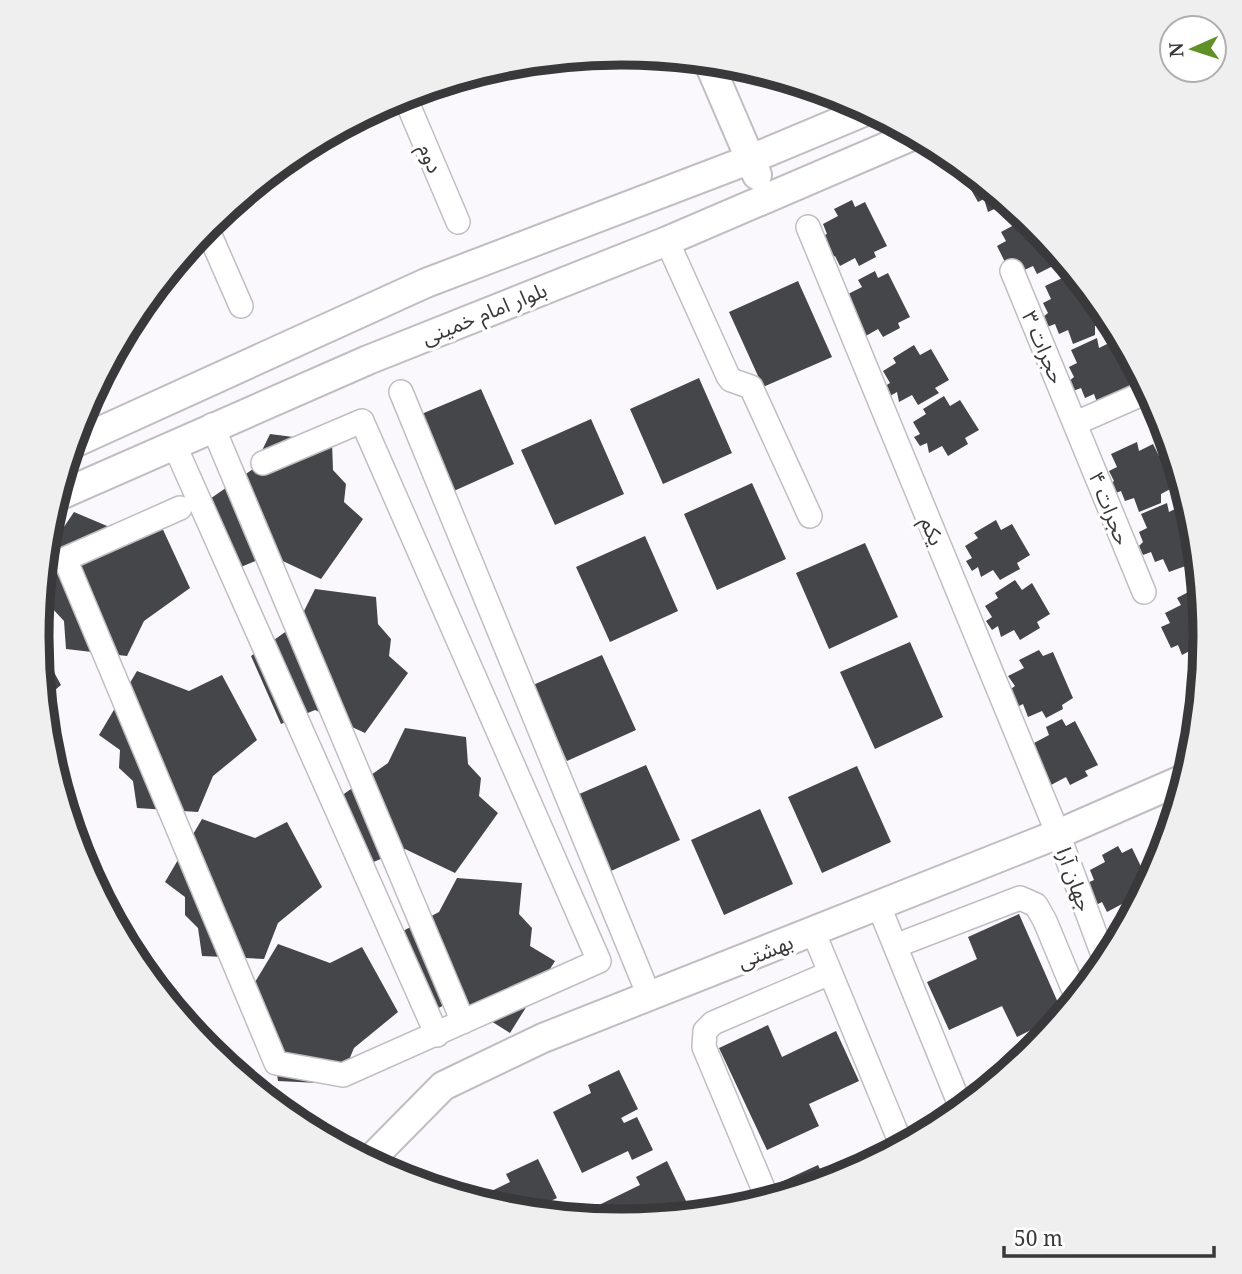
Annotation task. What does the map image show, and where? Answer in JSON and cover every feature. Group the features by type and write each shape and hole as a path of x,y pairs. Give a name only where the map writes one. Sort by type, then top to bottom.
{"street":[{"path":"713,73 766,198"},
{"name":"دوم","path":"409,106 458,222"},
{"path":"85,438 426,283 751,159 855,116"},
{"name":"بلوار امام خمینی","path":"67,492 212,425 667,241 903,140"},
{"name":"یکم","path":"808,227 1058,834"},
{"path":"212,239 241,306"},
{"path":"667,241 731,380 751,387 810,516"},
{"name":"حجرات ۳","path":"1012,271 1076,423"},
{"path":"401,392 650,998"},
{"path":"1076,423 1139,395"},
{"path":"180,508 65,559 276,1063 343,1075 599,961 362,421 263,463"},
{"name":"حجرات ۴","path":"1076,423 1144,592"},
{"path":"212,425 463,1022"},
{"path":"174,444 437,1035"},
{"name":"بهشتی","path":"376,1154 443,1086 543,1038 650,998 878,904 1058,834 1174,783"},
{"name":"جهان آرا","path":"1058,834 1101,949"},
{"path":"895,946 1020,898 1036,905 1073,988"},
{"path":"878,904 958,1099"},
{"path":"813,931 898,1137"},
{"path":"764,1191 705,1047 705,1031 713,1023 830,973"}],"building":[{"path":"971,185 998,207 988,212 984,199 978,202 969,186"},
{"path":"852,200 855,207 865,202 887,246 874,252 876,257 859,266 855,258 840,266 835,256 829,259 818,238 827,234 823,224 838,216 834,209"},
{"path":"1016,224 1055,265 1037,274 1033,266 1018,273 1007,266 997,246 1006,241 1001,232"},
{"path":"875,271 878,278 888,273 910,317 898,323 900,328 883,337 878,329 864,337 846,295 862,287 858,280"},
{"path":"1065,277 1100,323 1095,326 1095,335 1073,344 1068,330 1059,334 1055,324 1047,327 1043,317 1048,313 1043,303 1051,299 1045,286"},
{"path":"798,281 832,357 763,387 729,312"},
{"path":"1097,338 1099,348 1111,342 1134,383 1121,390 1122,399 1099,408 1094,394 1085,398 1081,388 1073,391 1069,381 1074,377 1069,367 1077,363 1071,350"},
{"path":"914,345 920,355 931,349 949,380 935,388 939,393 918,405 912,395 899,402 897,392 890,396 885,386 890,383 883,371 896,363 893,358"},
{"path":"699,378 732,453 663,484 630,409"},
{"path":"481,389 514,464 445,495 412,418"},
{"path":"944,396 950,406 960,400 979,430 965,438 968,444 948,456 942,446 929,453 927,443 920,446 914,437 920,434 913,422 926,414 923,409"},
{"path":"591,419 624,494 555,525 521,450"},
{"path":"270,434 332,442 333,470 346,484 344,502 363,519 321,579 270,555 236,569 207,501 253,469"},
{"path":"1137,442 1139,451 1153,444 1159,456 1163,454 1173,487 1161,494 1161,503 1139,512 1134,498 1125,501 1121,491 1113,494 1109,485 1114,481 1109,471 1117,467 1111,454"},
{"path":"752,483 786,559 717,590 684,514"},
{"path":"1167,503 1169,512 1178,507 1188,565 1169,572 1163,559 1155,562 1151,552 1143,555 1139,546 1143,542 1139,532 1147,528 1141,514"},
{"path":"74,512 126,534 159,521 190,588 144,621 127,656 66,649 64,621 51,607 58,535"},
{"path":"996,520 1001,530 1012,524 1030,555 1017,563 1020,569 1000,580 993,570 981,577 978,567 972,571 966,561 972,558 965,546 978,538 974,533"},
{"path":"645,536 678,611 610,642 576,567"},
{"path":"865,543 898,617 829,649 796,573"},
{"path":"1015,580 1022,590 1032,583 1050,614 1037,622 1040,628 1020,640 1014,630 1001,637 998,626 992,630 986,621 992,617 985,606 998,598 995,593"},
{"path":"315,589 376,597 378,624 391,639 389,656 408,673 365,733 315,710 281,724 251,656 298,623"},
{"path":"1191,591 1193,649 1182,655 1178,645 1171,648 1161,627 1170,623 1165,613 1181,605 1177,598"},
{"path":"910,642 943,717 875,749 840,672"},
{"path":"1039,650 1043,656 1053,652 1073,698 1062,705 1063,709 1046,718 1042,711 1028,717 1023,704 1017,707 1008,691 1015,686 1008,676 1024,668 1019,660"},
{"path":"602,655 636,730 567,761 533,685"},
{"path":"50,664 61,685 52,693"},
{"path":"137,671 189,691 222,675 257,740 213,776 198,812 137,808 133,781 119,768 120,750 99,735"},
{"path":"1062,719 1066,726 1075,721 1098,765 1085,771 1088,776 1070,785 1066,777 1051,785 1046,775 1040,778 1029,757 1038,753 1034,743 1049,735 1046,727"},
{"path":"405,728 466,737 468,764 481,778 479,796 498,813 455,873 405,849 371,863 341,796 388,763"},
{"path":"646,765 680,840 611,871 577,795"},
{"path":"857,766 891,842 822,873 788,797"},
{"path":"760,809 793,884 724,915 691,840"},
{"path":"202,819 255,838 287,822 322,887 278,923 264,959 202,956 198,928 185,915 185,897 165,882"},
{"path":"1118,846 1122,853 1132,848 1143,870 1124,908 1122,904 1107,912 1102,902 1096,905 1085,884 1094,880 1090,870 1105,862 1102,855"},
{"path":"457,878 522,883 519,914 532,928 530,946 555,961 510,1033 456,999 421,1017 382,942 439,912"},
{"path":"1019,914 1059,1005 1040,1026 1017,1037 1002,1006 949,1030 927,982 977,959 968,937"},
{"path":"278,944 330,963 362,947 398,1012 354,1048 339,1084 278,1081 274,1054 240,1007"},
{"path":"768,1025 782,1057 836,1031 859,1081 809,1104 819,1126 767,1150 719,1048"},
{"path":"619,1070 638,1109 621,1118 624,1123 637,1117 653,1150 632,1160 628,1151 582,1173 553,1112 591,1093 588,1085"},
{"path":"538,1159 557,1198 545,1204 487,1193 510,1182 506,1174"},
{"path":"667,1161 686,1201 675,1206 658,1208 603,1209 601,1204 640,1185 636,1177"},
{"path":"818,1165 821,1172 771,1189 770,1187"}]}
